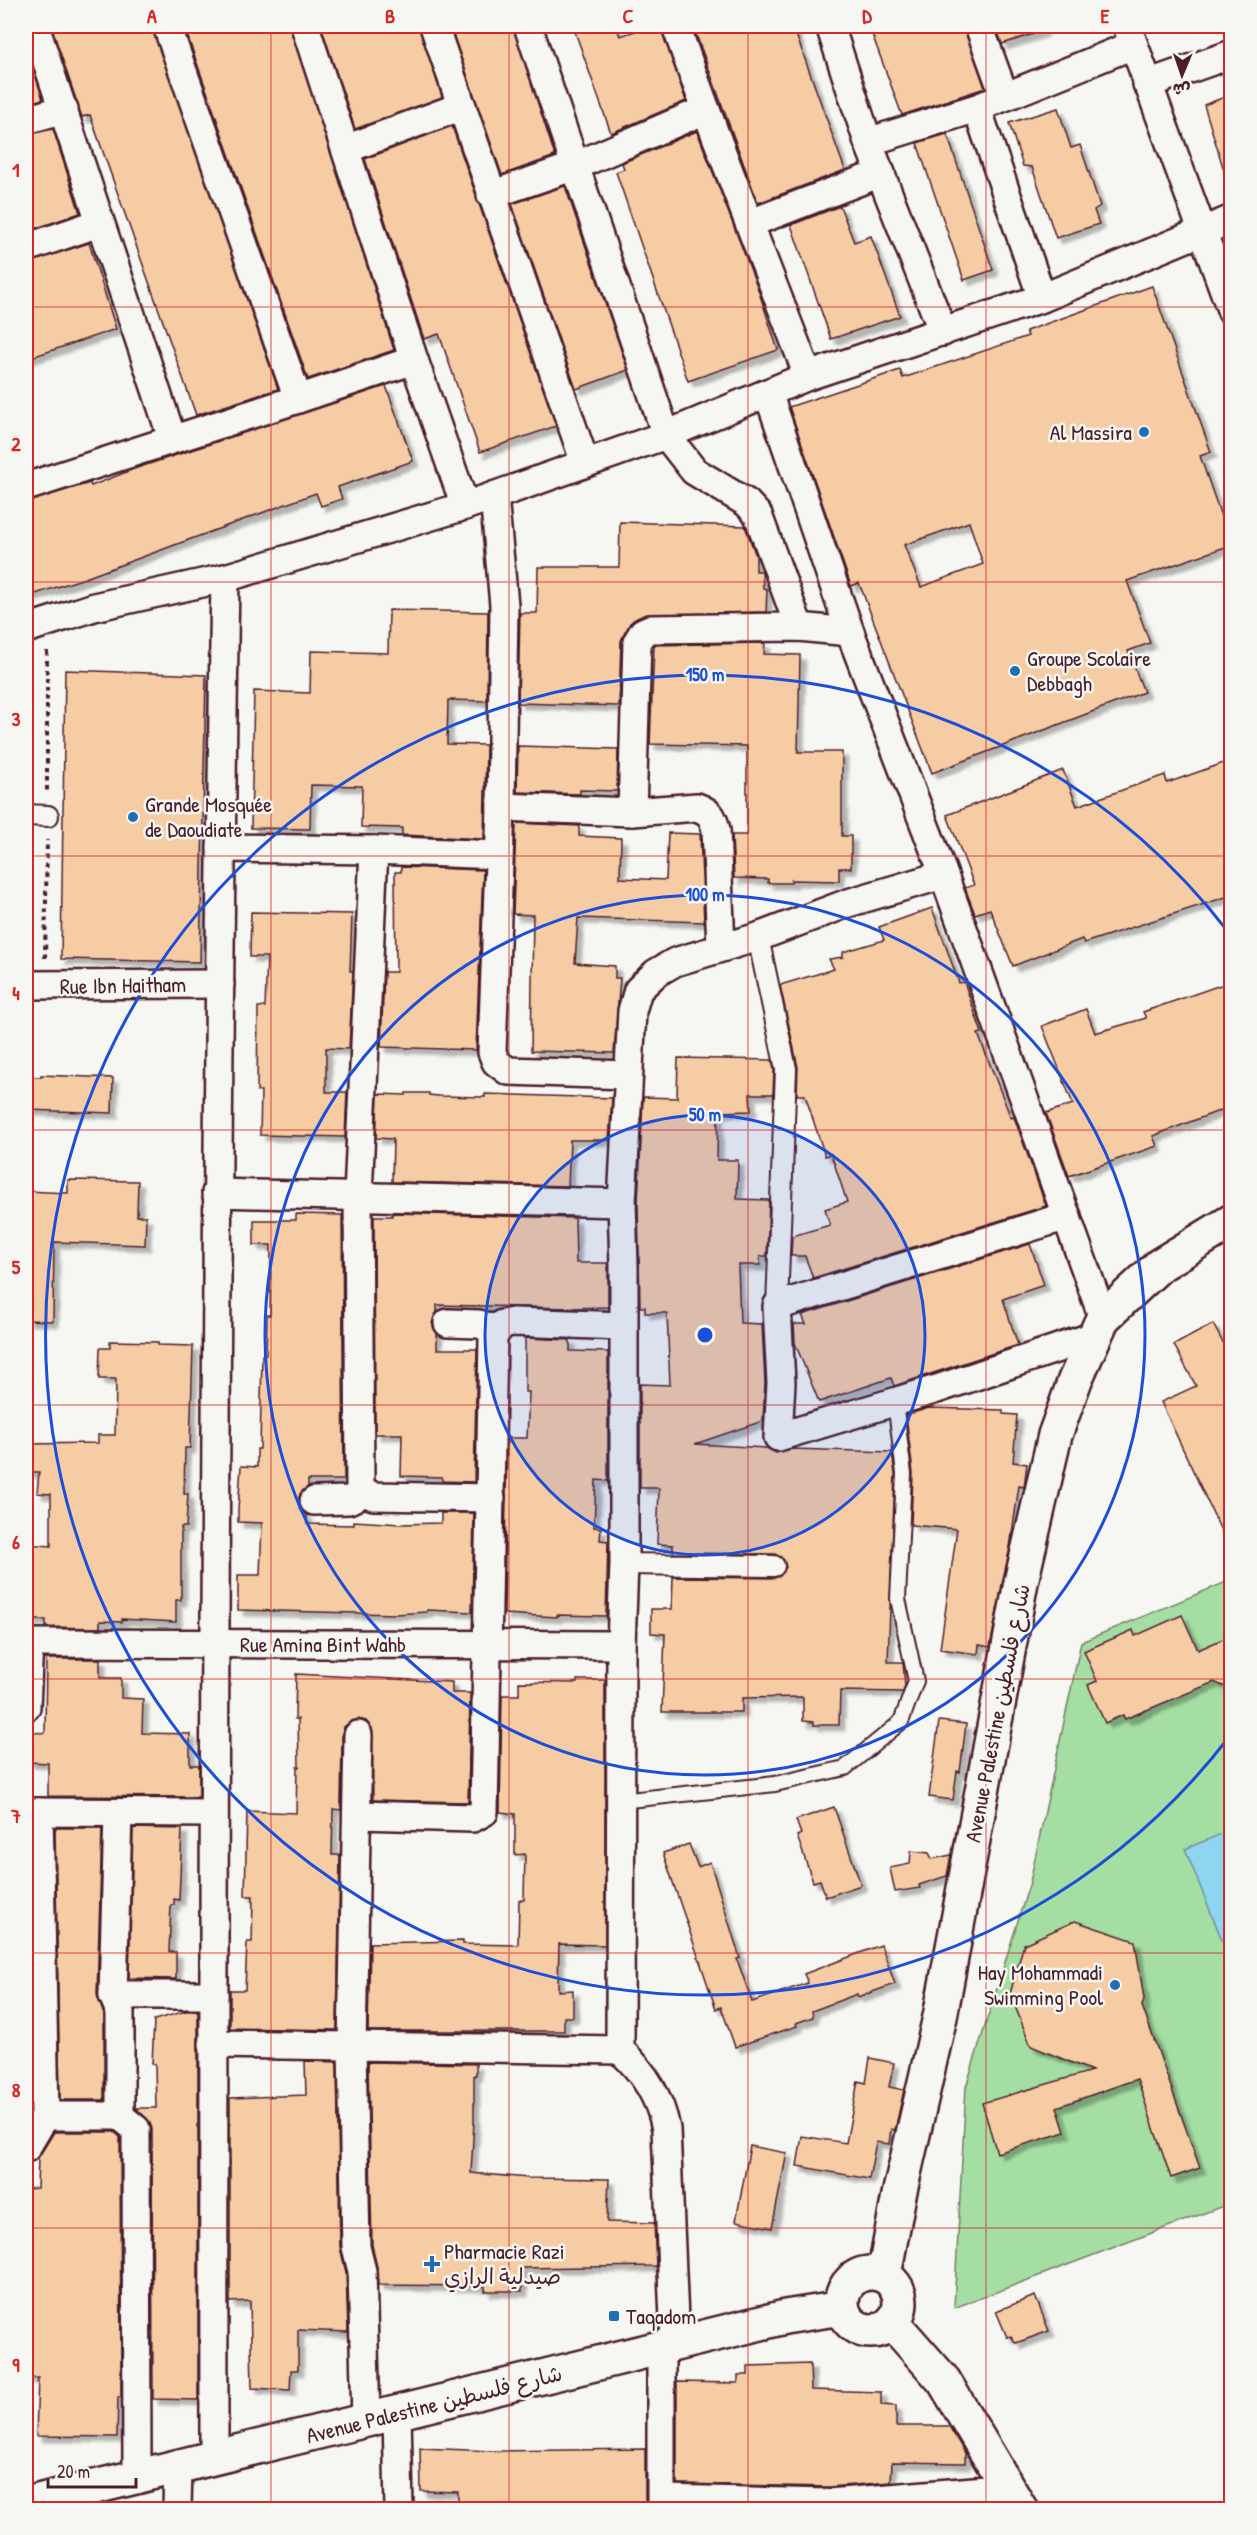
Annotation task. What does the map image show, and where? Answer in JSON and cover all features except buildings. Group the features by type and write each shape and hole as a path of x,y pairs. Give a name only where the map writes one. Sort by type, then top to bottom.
{"street":[{"path":"34,26 64,109 99,223 172,438"},
{"path":"167,26 298,399"},
{"path":"305,26 414,360 465,506"},
{"path":"434,26 585,463"},
{"path":"528,26 666,435 694,471 747,503 758,515 799,627"},
{"path":"676,26 705,110 751,223 808,376"},
{"path":"830,26 868,142 943,332"},
{"path":"979,26 1004,96"},
{"path":"868,142 977,108 1130,35 1232,312"},
{"path":"1147,84 1232,54"},
{"path":"346,149 462,106"},
{"path":"977,108 1042,298"},
{"path":"26,120 64,109"},
{"path":"491,195 575,166 705,110"},
{"path":"751,223 881,173"},
{"path":"26,629 94,607 225,578 465,506 666,435 808,376 1042,298 1232,219"},
{"path":"26,248 99,223"},
{"path":"26,487 414,360"},
{"path":"758,937 786,1069 777,1306 781,1383 778,1437 937,1389 1099,1327 1067,1216 944,874 850,632 768,393"},
{"path":"494,496 504,605 501,807 492,1052 496,1062 508,1071 628,1075"},
{"path":"214,2458 213,1813 216,1193 225,578"},
{"path":"632,812 639,636 643,632 799,627 850,632"},
{"path":"501,807 632,812 697,807 713,817 716,830 721,946"},
{"path":"26,815 48,816"},
{"path":"221,848 374,850 498,855"},
{"path":"374,850 358,1195 360,1485 365,1492 373,1496 491,1498"},
{"path":"620,2050 621,1645 624,1564 622,1203 632,1011 638,990 656,973 675,962 721,946 758,937 848,903 944,874"},
{"name":"Rue Ibn Haitham","path":"26,985 220,984"},
{"path":"216,1193 622,1203"},
{"path":"777,1306 1067,1216"},
{"name":"Avenue Palestine شارع فلسطين","path":"884,2275 899,2195 940,2017 1021,1582 1055,1435 1074,1380 1099,1327 1160,1265 1232,1221"},
{"path":"357,1815 473,1818 484,1812 493,1337 502,1324 513,1322 623,1326"},
{"path":"448,1323 479,1324 496,1330"},
{"path":"314,1501 349,1500 365,1492"},
{"path":"624,1564 774,1566"},
{"path":"26,1707 27,1643"},
{"name":"Rue Amina Bint Wahb","path":"27,1643 621,1645"},
{"path":"358,1735 352,2047 356,2247 362,2271 366,2420"},
{"path":"26,2148 45,2116 32,1812 213,1813"},
{"path":"118,1813 113,1995 120,2012 120,2116"},
{"path":"113,1995 214,1995"},
{"path":"213,2044 620,2050 638,2067 657,2097 666,2129 668,2346 662,2504 829,2506 1015,2499 944,2381 892,2322"},
{"path":"45,2116 120,2116 136,2128 137,2475"},
{"path":"873,2272 884,2275 894,2283 898,2292 900,2303 898,2313 892,2322 873,2331 863,2330 852,2324 842,2308 843,2295 848,2283 860,2275 873,2272"},
{"name":"Avenue Palestine شارع فلسطين","path":"26,2504 79,2500 137,2475 784,2317 842,2308"},
{"path":"397,2412 399,2510"},
{"path":"177,2510 178,2466"}],"lane":[{"path":"620,1801 775,1784 845,1768 900,1722 916,1681 898,1599 904,1474 895,1401"}],"green space":[{"name":"Hay Mohammadi Swimming Pool","path":"1231,1580 1231,2203 954,2308 966,2087 1030,1882 1081,1642"}],"water":[{"path":"1231,1830 1231,1962 1185,1849"}],"place":[{"name":"Al Massira","path":"1144,432"},
{"name":"Groupe Scolaire Debbagh","path":"1015,671"},
{"name":"Grande Mosquée de Daoudiate","path":"133,817"},
{"name":"Hay Mohammadi Swimming Pool","path":"1115,1985"},
{"name":"Pharmacie Razi صيدلية الرازي","path":"432,2264"},
{"name":"Taqadom","path":"614,2316"}]}
